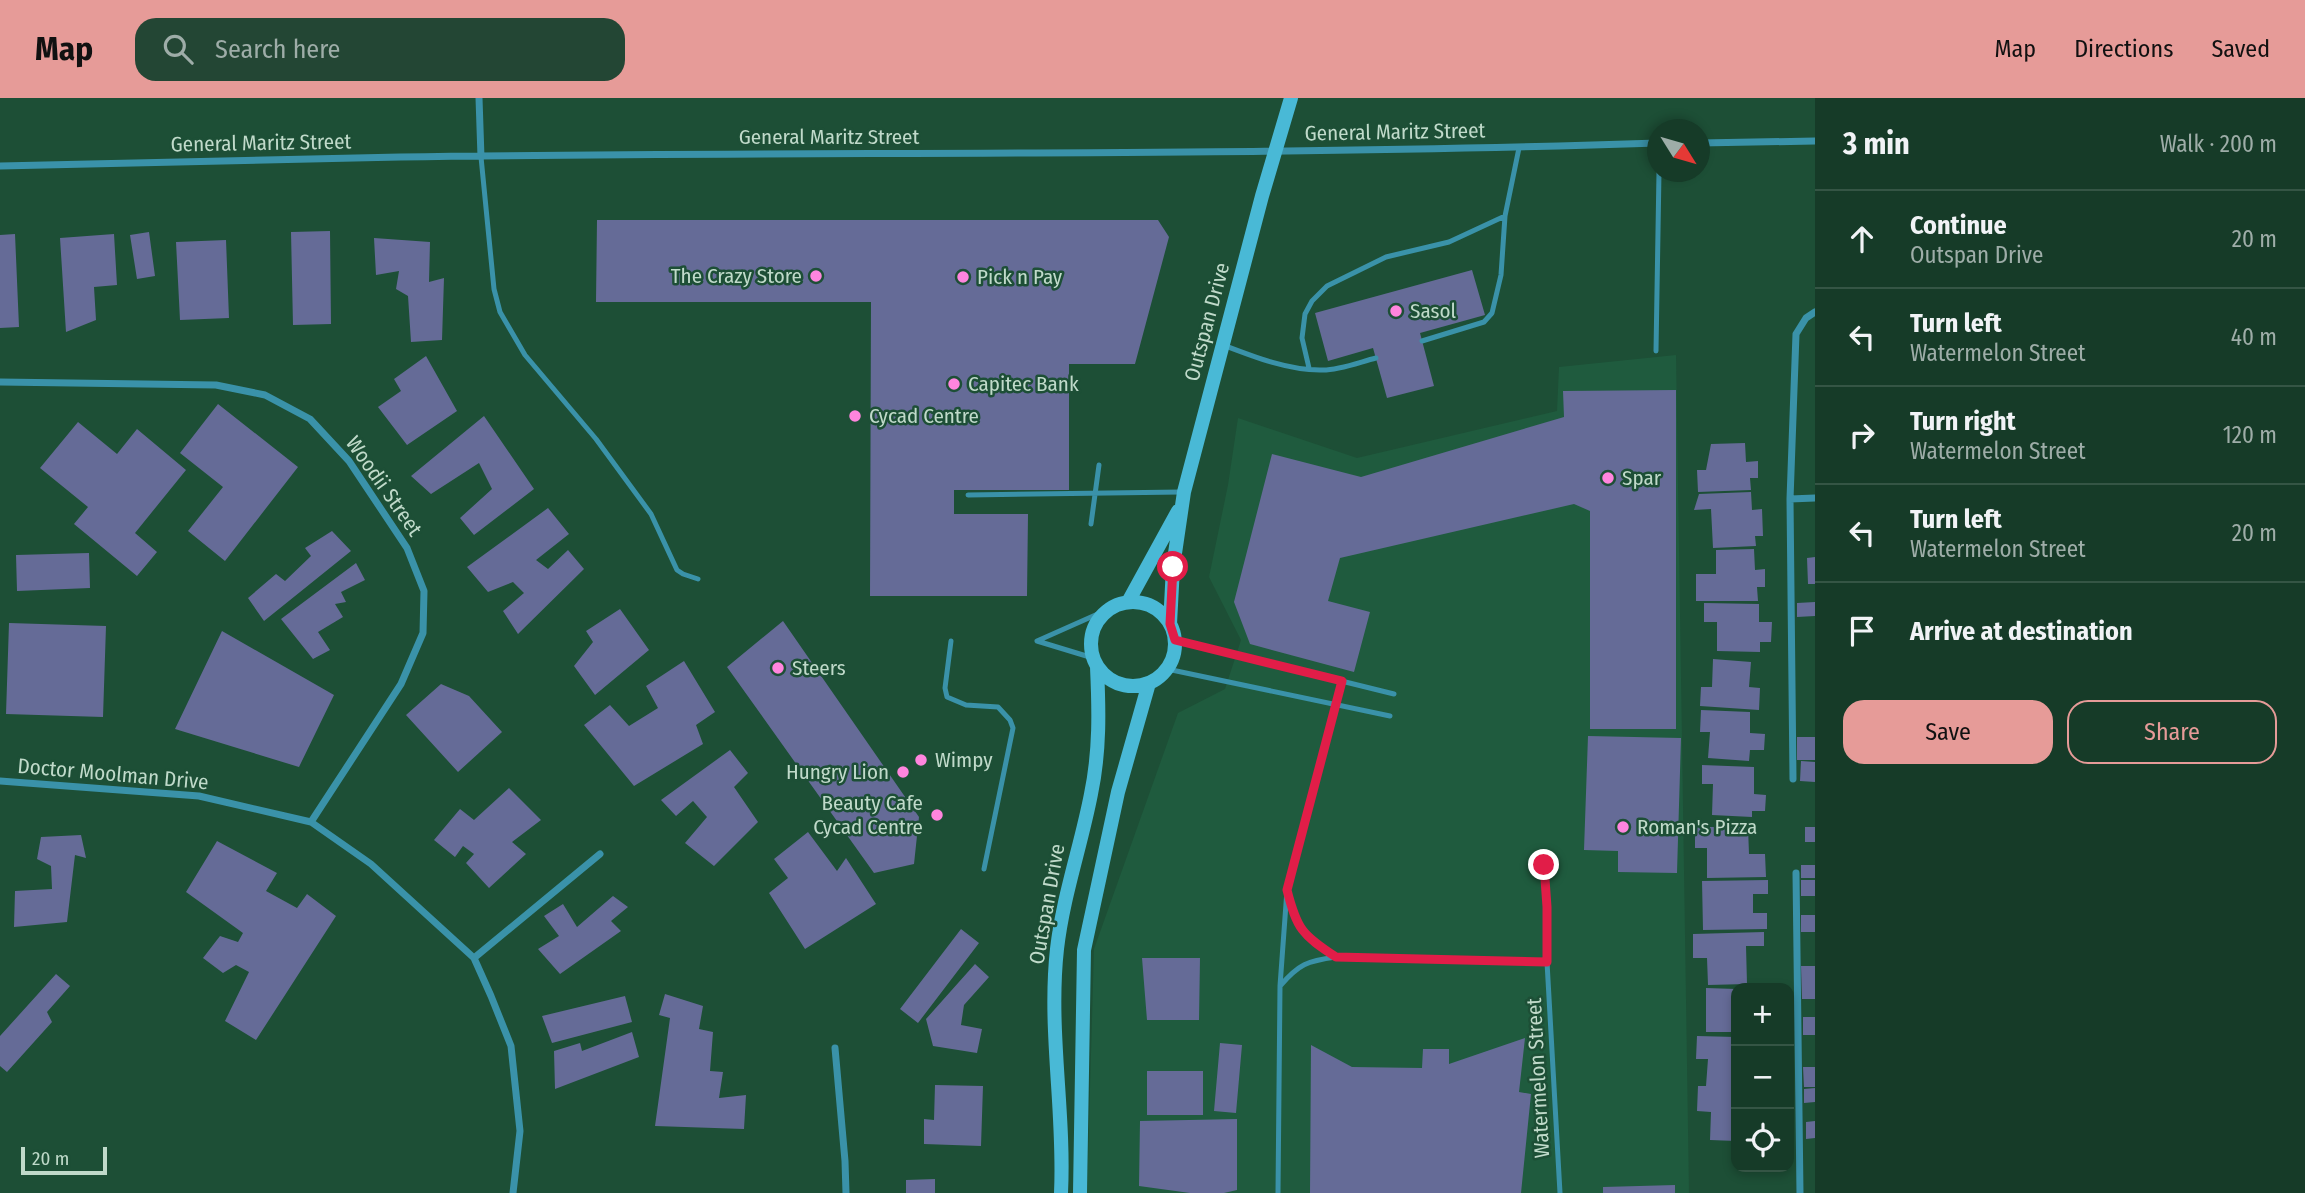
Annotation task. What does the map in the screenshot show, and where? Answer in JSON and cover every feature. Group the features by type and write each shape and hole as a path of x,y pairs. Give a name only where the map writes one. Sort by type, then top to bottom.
{"street":[{"path":"480,98 481,157"},
{"name":"Outspan Drive","path":"1170,624 1173,567 1183,498 1262,197 1291,98"},
{"path":"1710,143 1815,141"},
{"name":"General Maritz Street","path":"0,166 481,157 1519,148 1647,143"},
{"path":"1793,779 1790,499 1796,334 1801,324 1815,312"},
{"name":"Woodii Street","path":"0,382 216,385 265,395 310,419 349,461 407,548 424,592 423,633 401,684 311,822"},
{"name":"Outspan Drive","path":"1128,602 1183,498"},
{"path":"1790,499 1815,498"},
{"path":"1128,602 1157,608 1170,624 1175,640 1174,656 1167,670 1149,683 1127,686 1110,680 1095,663 1091,637 1096,625 1109,609 1128,602"},
{"name":"Outspan Drive","path":"1061,1193 1055,990 1057,948 1069,883 1096,769 1100,717 1095,663"},
{"path":"1080,1193 1084,950 1118,792 1149,683"},
{"name":"Doctor Moolman Drive","path":"0,781 199,796 311,822 371,864 474,958 511,1046 520,1131 513,1193"},
{"path":"474,958 600,854"},
{"path":"1796,873 1800,1193"},
{"path":"835,1048 846,1193"}],"lane":[{"path":"1422,341 1484,322 1492,313 1501,275 1505,216 1519,148"},
{"path":"481,157 494,289 500,312 525,355 596,439 651,514 677,570 698,579"},
{"path":"1656,351 1660,182"},
{"path":"1309,368 1302,338 1306,314 1312,301 1327,286 1386,257 1448,242 1505,216"},
{"path":"1223,345 1251,356 1324,370 1376,358"},
{"path":"1091,524 1099,465"},
{"path":"968,495 1096,494 1183,498"},
{"path":"1095,663 1037,642 1109,609"},
{"path":"1175,640 1394,694"},
{"path":"951,641 944,688 947,696 966,705 998,707 1010,720 1013,728 984,869"},
{"path":"1167,670 1390,716"},
{"path":"1278,1193 1280,986 1287,890 1342,681"},
{"name":"Watermelon Street","path":"1544,865 1560,1193"},
{"path":"1287,890 1294,918 1303,932 1336,957"},
{"path":"1280,986 1295,969 1309,961 1336,957 1547,962"}],"shaded area":[{"path":"1676,355 1689,1193 1087,1193 1094,949 1178,713 1225,689 1241,640 1209,577 1228,485 1238,418 1357,458 1557,411 1559,367"}],"building":[{"path":"597,220 1158,220 1169,237 1135,364 1069,364 1069,490 954,490 954,514 1028,514 1027,596 870,596 871,302 596,302"},
{"path":"330,231 331,324 293,325 291,232"},
{"path":"149,232 155,276 137,279 130,235"},
{"path":"15,234 19,327 0,328 0,235"},
{"path":"114,234 117,285 94,287 96,320 66,332 60,238"},
{"path":"374,238 430,242 429,282 444,278 442,340 411,342 408,296 396,289 399,271 376,275"},
{"path":"226,240 229,318 180,320 176,242"},
{"path":"1472,270 1485,315 1420,333 1434,386 1387,398 1373,348 1328,361 1315,313"},
{"path":"426,356 457,411 407,445 378,407 401,391 394,379"},
{"path":"1676,390 1676,729 1590,729 1590,511 1574,504 1340,558 1328,601 1370,612 1354,672 1250,644 1234,602 1272,454 1361,477 1564,417 1563,391"},
{"path":"218,404 298,467 225,561 188,531 223,487 180,453"},
{"path":"484,416 534,489 474,535 460,518 492,489 479,463 431,494 411,476"},
{"path":"78,422 117,454 137,429 186,470 135,533 157,552 137,576 74,524 88,507 40,468"},
{"path":"1745,443 1746,462 1758,461 1758,478 1750,478 1751,490 1698,492 1697,470 1706,470 1711,444"},
{"path":"1751,492 1752,510 1762,509 1763,536 1755,536 1756,546 1713,548 1711,509 1694,510 1699,494"},
{"path":"548,508 569,534 536,560 548,569 568,550 584,569 518,634 503,611 524,593 513,582 488,592 467,567"},
{"path":"332,531 351,551 264,621 248,598 276,574 285,581 311,556 305,548"},
{"path":"1754,549 1755,570 1765,569 1765,587 1757,587 1758,601 1696,601 1696,574 1716,574 1716,550"},
{"path":"89,553 90,588 17,591 16,555"},
{"path":"1815,557 1815,584 1808,584 1807,558"},
{"path":"356,563 365,580 341,592 346,602 335,604 343,617 318,632 330,650 313,659 281,619"},
{"path":"1815,602 1815,616 1797,617 1797,603"},
{"path":"1704,603 1759,604 1759,622 1772,622 1771,642 1760,642 1760,652 1717,651 1717,622 1704,622"},
{"path":"620,609 649,650 595,695 574,666 593,642 586,631"},
{"path":"783,621 919,817 914,864 874,873 727,667"},
{"path":"9,623 106,626 103,717 6,714"},
{"path":"222,631 334,695 299,767 175,729"},
{"path":"1713,659 1751,662 1749,687 1760,688 1759,710 1700,706 1701,687 1712,687"},
{"path":"684,661 715,712 696,725 703,744 634,786 584,725 610,705 629,726 658,708 646,686"},
{"path":"441,684 469,696 502,732 458,772 406,715"},
{"path":"1701,710 1750,712 1750,733 1765,734 1764,750 1750,750 1749,761 1708,758 1710,732 1700,732"},
{"path":"1588,736 1681,738 1677,873 1618,872 1618,851 1584,850"},
{"path":"1797,737 1815,737 1815,760 1797,760"},
{"path":"730,750 748,773 734,787 758,822 714,866 685,843 707,817 693,801 676,816 661,800"},
{"path":"1801,761 1815,762 1815,782 1800,781"},
{"path":"1702,765 1754,767 1754,794 1766,795 1765,811 1752,811 1752,817 1712,815 1713,784 1702,784"},
{"path":"509,788 541,820 512,842 526,854 489,888 466,863 474,854 463,846 455,857 434,840 460,809 474,820"},
{"path":"1695,827 1748,827 1749,854 1765,854 1766,877 1707,878 1707,848 1695,848"},
{"path":"1805,827 1815,827 1815,842 1805,842"},
{"path":"808,832 837,871 846,858 876,904 805,949 769,893 788,878 774,859"},
{"path":"81,835 86,858 75,855 67,922 14,927 15,891 52,889 51,866 37,859 41,837"},
{"path":"217,841 277,873 266,891 297,908 307,894 336,916 256,1040 225,1021 249,972 236,965 223,973 203,958 220,936 238,942 243,933 186,892"},
{"path":"1801,865 1815,865 1815,878 1801,878"},
{"path":"1768,880 1768,894 1753,894 1753,913 1767,913 1767,929 1703,930 1702,881"},
{"path":"1801,880 1815,880 1815,896 1801,896"},
{"path":"613,896 628,907 611,921 621,931 560,974 538,949 559,936 544,916 563,904 577,927"},
{"path":"1801,915 1815,915 1815,932 1801,932"},
{"path":"961,929 979,943 918,1023 900,1009"},
{"path":"1764,932 1764,946 1746,946 1747,983 1708,985 1707,958 1693,958 1693,934"},
{"path":"1142,958 1200,958 1199,1020 1147,1020"},
{"path":"975,964 989,977 964,1005 961,1025 982,1029 977,1053 933,1046 926,1019"},
{"path":"1801,966 1815,966 1815,999 1802,999"},
{"path":"56,974 70,986 47,1012 52,1022 7,1072 0,1066 0,1036"},
{"path":"1706,988 1731,989 1731,1032 1706,1032"},
{"path":"665,994 703,1006 699,1029 713,1032 710,1071 723,1072 719,1098 746,1095 744,1129 655,1126 670,1018 659,1015"},
{"path":"625,996 632,1022 552,1043 542,1016"},
{"path":"1803,1017 1815,1017 1815,1035 1803,1035"},
{"path":"632,1032 639,1057 555,1089 554,1051 580,1043 582,1051"},
{"path":"1697,1036 1731,1037 1731,1141 1710,1140 1711,1112 1697,1111 1698,1086 1706,1086 1708,1059 1696,1059"},
{"path":"1525,1038 1519,1092 1531,1094 1521,1193 1310,1193 1311,1045 1352,1067 1422,1068 1423,1049 1449,1049 1449,1064"},
{"path":"1220,1043 1242,1045 1236,1113 1214,1111"},
{"path":"1803,1067 1815,1067 1815,1087 1804,1087"},
{"path":"1147,1071 1203,1071 1203,1115 1147,1115"},
{"path":"935,1085 983,1086 981,1146 924,1144 924,1119 934,1120"},
{"path":"1815,1088 1815,1102 1804,1103 1804,1089"},
{"path":"1237,1119 1237,1190 1224,1193 1190,1193 1139,1186 1140,1121"},
{"path":"1815,1121 1815,1138 1806,1139 1806,1122"},
{"path":"935,1179 935,1193 906,1193 906,1180"},
{"path":"1675,1185 1675,1193 1603,1193 1603,1187"}],"place":[{"name":"The Crazy Store","path":"816,276"},
{"name":"Pick n Pay","path":"963,277"},
{"name":"Sasol","path":"1396,311"},
{"name":"Capitec Bank","path":"954,384"},
{"name":"Cycad Centre","path":"855,416"},
{"name":"Spar","path":"1608,478"},
{"name":"Steers","path":"778,668"},
{"name":"Wimpy","path":"921,760"},
{"name":"Hungry Lion","path":"903,772"},
{"name":"Beauty Cafe Cycad Centre","path":"937,815"},
{"name":"Roman's Pizza","path":"1623,827"}],"route":[{"path":"1173,567 1170,624 1175,640 1342,681 1287,890 1294,918 1309,939 1336,957 1547,962 1544,865"}]}
